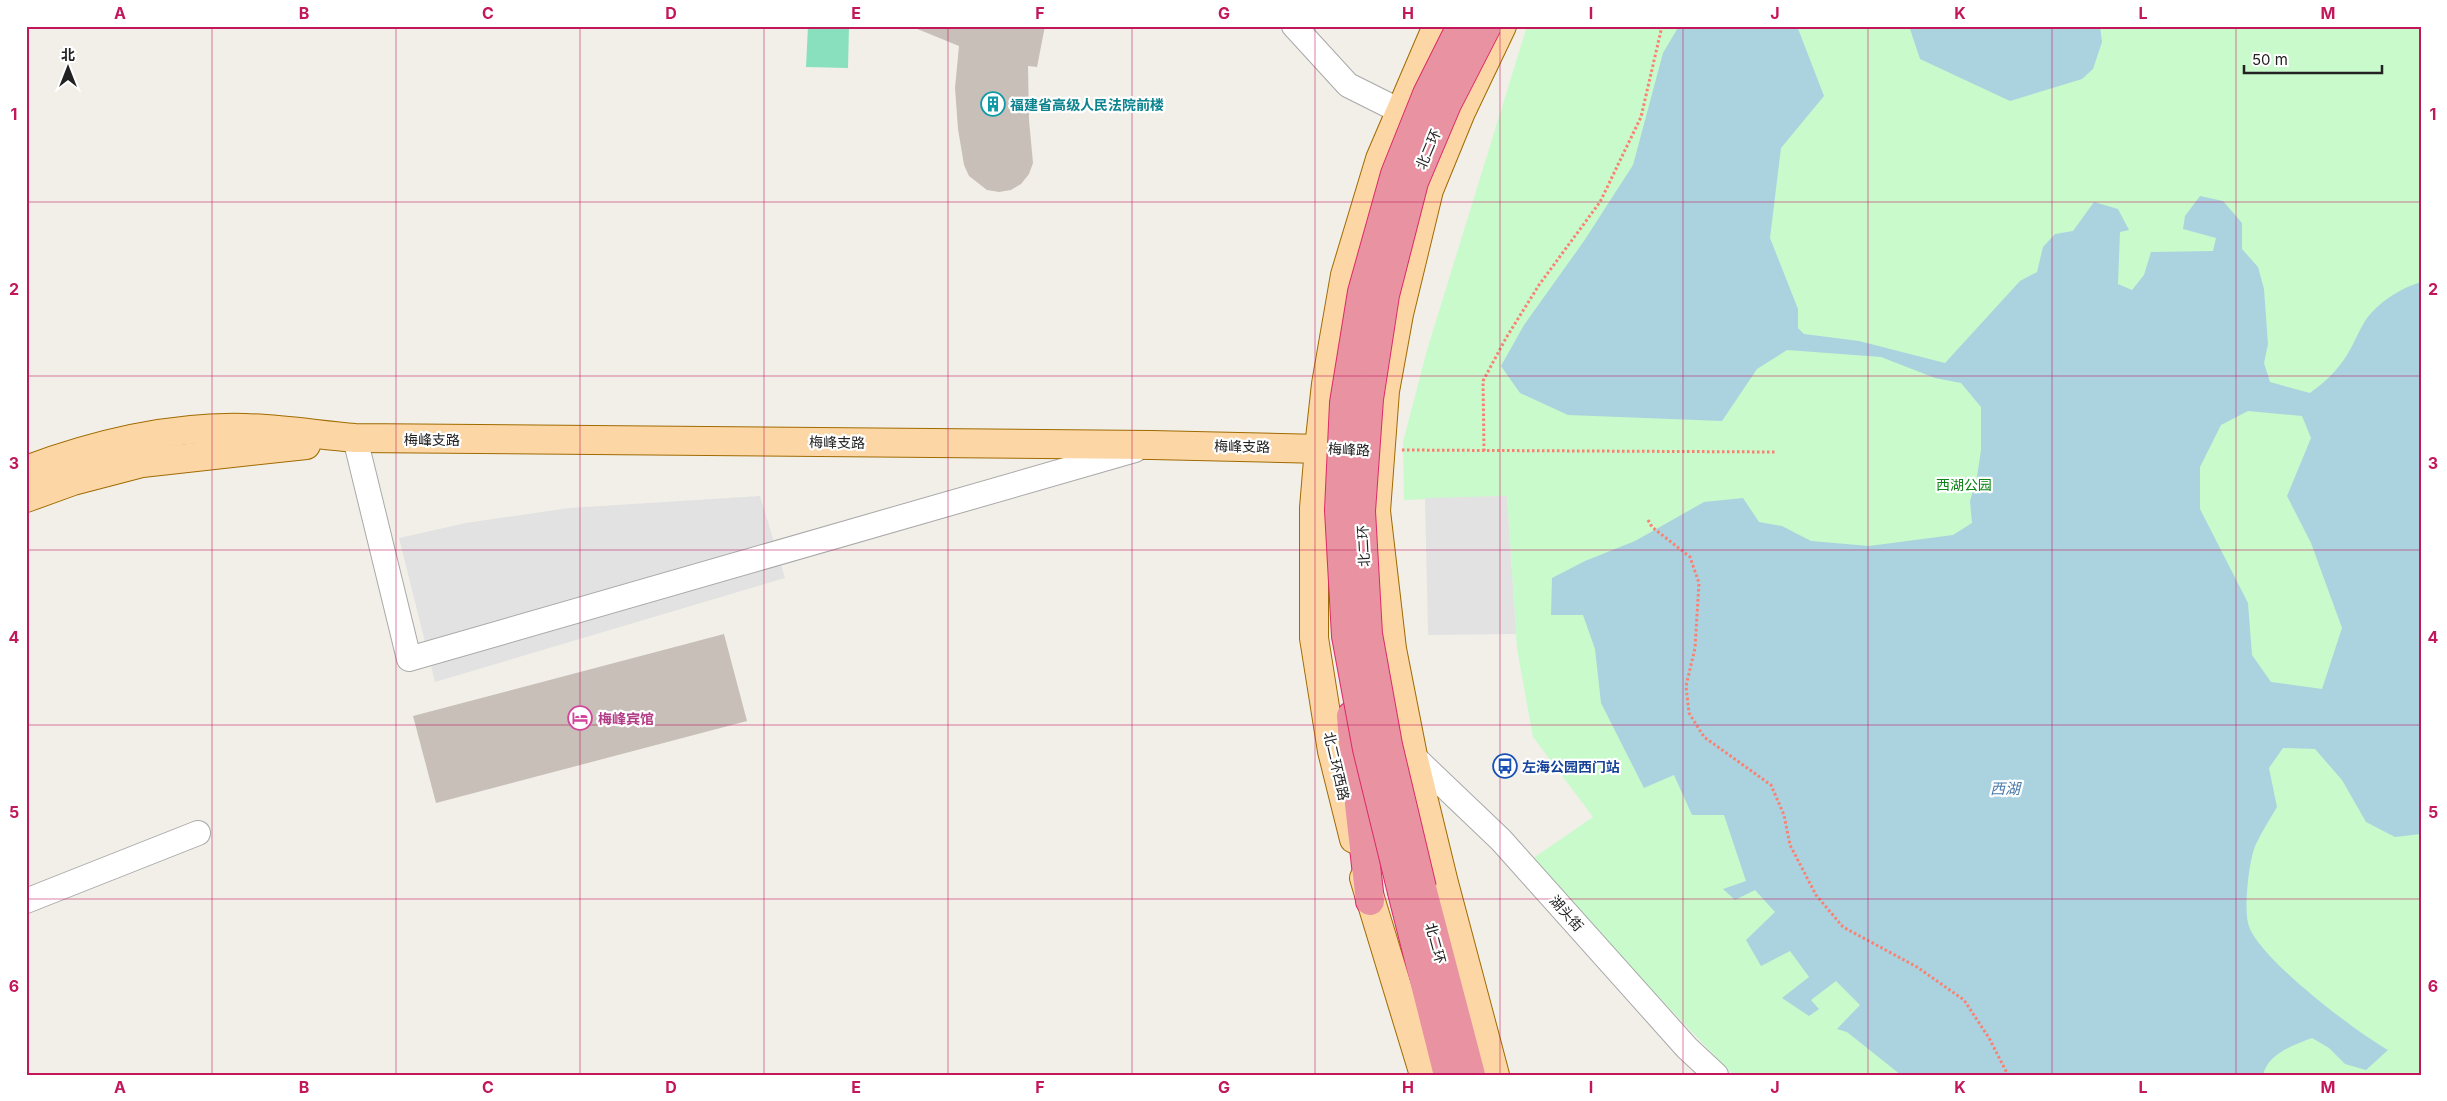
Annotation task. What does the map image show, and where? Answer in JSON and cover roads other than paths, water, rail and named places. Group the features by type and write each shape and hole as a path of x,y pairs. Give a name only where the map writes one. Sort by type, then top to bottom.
{"highway":[{"name":"北二环","path":"1461,26 1427,94 1395,174 1362,292 1344,403 1339,510 1346,636 1367,749 1471,1075"},
{"name":"北二环","path":"1448,1075 1412,890 1368,634 1361,510 1369,399 1385,295 1414,182 1447,104 1488,26"},
{"path":"1346,636 1355,768 1370,901"}],"main road":[{"name":"北二环西路","path":"1424,1075 1370,901 1332,751 1314,638 1314,508 1326,384 1345,275 1380,159 1436,26"},
{"path":"1495,1075 1413,756 1392,649 1376,511 1379,450 1385,391 1399,314 1429,190 1462,112 1502,26"},
{"name":"梅峰支路","path":"26,470 112,442 185,432 244,428 355,438 1319,448"},
{"name":"梅峰支路","path":"26,498 73,481 142,463 244,453 355,438"},
{"name":"梅峰路","path":"1319,448 1379,450"}],"street":[{"path":"1294,26 1348,85 1400,111"},
{"path":"355,438 409,659 1152,445"},
{"name":"湖头街","path":"1413,756 1501,840 1687,1048 1716,1075"},
{"path":"26,901 198,833"}],"water":[{"name":"西湖","path":"1679,26 1797,26 1824,96 1781,148 1770,238 1798,309 1798,328 1804,334 1859,341 1945,363 2020,281 2037,272 2043,247 2055,234 2073,231 2094,202 2118,209 2129,230 2120,232 2118,284 2132,290 2144,275 2151,252 2213,251 2216,238 2183,229 2185,216 2200,196 2223,201 2242,223 2242,249 2258,267 2264,289 2268,344 2264,363 2270,382 2310,393 2339,366 2365,321 2376,308 2398,292 2421,282 2421,834 2395,837 2366,822 2342,780 2315,749 2283,748 2269,768 2277,807 2253,851 2247,895 2248,923 2255,937 2268,954 2331,1011 2388,1050 2366,1070 2345,1064 2329,1048 2312,1038 2276,1055 2266,1067 2263,1075 1901,1075 1847,1032 1837,1029 1860,1005 1836,981 1811,1000 1819,1009 1809,1016 1782,998 1809,977 1790,951 1761,966 1746,940 1775,912 1755,890 1735,900 1723,889 1746,881 1724,815 1692,815 1674,775 1644,788 1601,703 1595,649 1583,615 1551,615 1552,578 1585,561 1635,541 1704,502 1743,498 1759,522 1782,526 1811,541 1869,546 1953,535 1972,523 1970,501 1977,477 1981,450 1981,407 1961,383 1935,378 1881,357 1787,350 1757,369 1722,421 1568,415 1520,393 1501,366 1524,325 1584,241 1633,165 1663,53","holes":["2248,411 2302,416 2311,438 2287,496 2311,543 2342,628 2322,689 2271,682 2252,655 2248,603 2200,509 2200,467 2221,425"]},
{"path":"1909,26 2100,26 2102,42 2093,69 2082,79 2010,101 1920,59"}],"place":[{"name":"福建省高级人民法院前楼","path":"993,104"},
{"name":"梅峰宾馆","path":"580,718"},
{"name":"左海公园西门站","path":"1505,766"}],"park label":[{"name":"西湖公园","path":"1964,484"}]}
